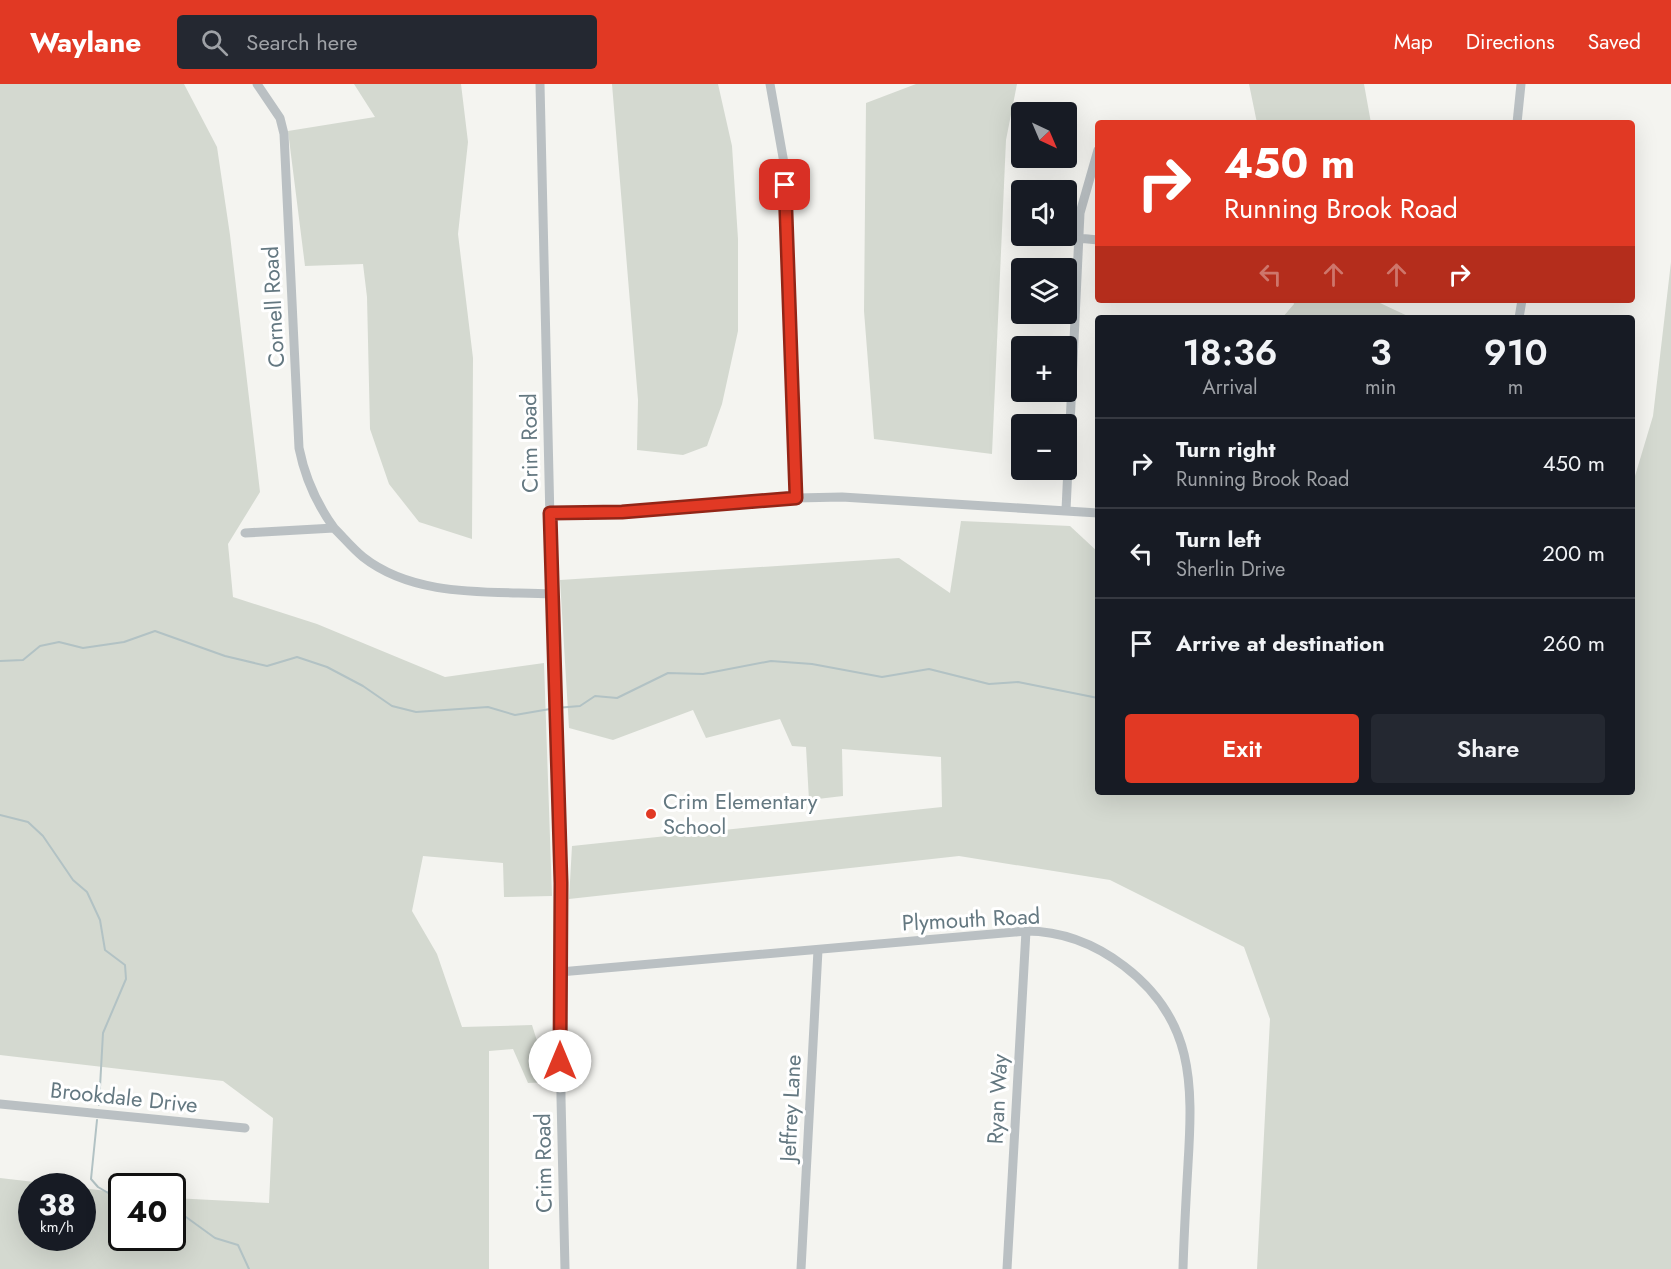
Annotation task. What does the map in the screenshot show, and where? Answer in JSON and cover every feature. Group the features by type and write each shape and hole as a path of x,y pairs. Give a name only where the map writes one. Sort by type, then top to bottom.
{"street":[{"name":"Cornell Road","path":"257,84 280,118 284,134 299,448 304,473 317,502 334,528 365,559 393,576 420,584 455,590 552,594"},
{"name":"Crim Road","path":"540,84 554,692 561,883 560,972 565,1269"},
{"path":"770,84 784,163 796,498"},
{"path":"1517,120 1521,84"},
{"path":"1066,510 1078,238 1083,200 1095,160"},
{"path":"1078,238 1095,240"},
{"path":"550,513 622,512 796,498 842,497 1095,513"},
{"path":"245,532 334,528"},
{"name":"Plymouth Road","path":"560,972 1026,931 1062,935 1110,955 1137,976 1159,999 1175,1026 1189,1066 1191,1089 1183,1269"},
{"name":"Ryan Way","path":"1007,1269 1026,931"},
{"name":"Jeffrey Lane","path":"801,1269 818,950"},
{"name":"Brookdale Drive","path":"0,1104 245,1128"}],"shaded area":[{"path":"0,84 184,84 217,147 230,235 260,492 228,544 233,597 317,624 445,677 544,663 552,896 504,897 503,863 423,856 412,911 437,954 462,1027 532,1025 550,1082 528,1083 513,1049 489,1051 489,1269 0,1269 0,1178 18,1180 18,1251 96,1251 96,1190 108,1191 108,1251 186,1251 186,1199 269,1203 273,1118 223,1081 0,1055"},
{"path":"354,84 461,84 468,142 458,234 473,358 472,539 419,522 389,484 370,429 367,297 363,264 305,266 288,131 375,117"},
{"path":"612,84 718,84 732,146 738,239 738,331 722,404 707,446 683,455 637,450 638,400"},
{"path":"916,84 1017,84 1013,102 1011,102 1006,140 992,454 874,439 864,311 866,103"},
{"path":"1249,84 1364,84 1370,120 1256,120"},
{"path":"1671,262 1671,1269 1257,1269 1270,1019 1244,947 1110,880 959,856 569,899 572,846 942,807 941,757 842,749 843,796 809,800 806,747 792,746 780,719 706,738 693,710 613,740 569,728 560,580 899,558 950,593 961,521 1070,526 1095,549 1095,795 1635,795 1635,476 1653,416"},
{"path":"1380,303 1406,315 1285,315 1294,304"}],"waterway":[{"path":"0,661 23,660 40,646 59,642 83,648 124,642 155,631 225,656 267,666 297,657 327,667 363,686 392,706 416,712 488,707 515,715 550,709"},
{"path":"556,708 580,706 595,696 617,698 668,673 703,674 771,661 812,664 882,677 929,669 989,684 1018,682 1095,697"},
{"path":"0,815 28,822 43,836 73,880 87,892 100,920 105,950 125,965 126,979 103,1033 99,1105"},
{"path":"97,1120 91,1179 108,1193"},
{"path":"186,1217 215,1238 238,1245 249,1269"}],"place":[{"name":"Crim Elementary School","path":"651,814"}],"route":[{"path":"560,1061 561,883 550,513 622,512 751,499 796,498 785,185"}]}
